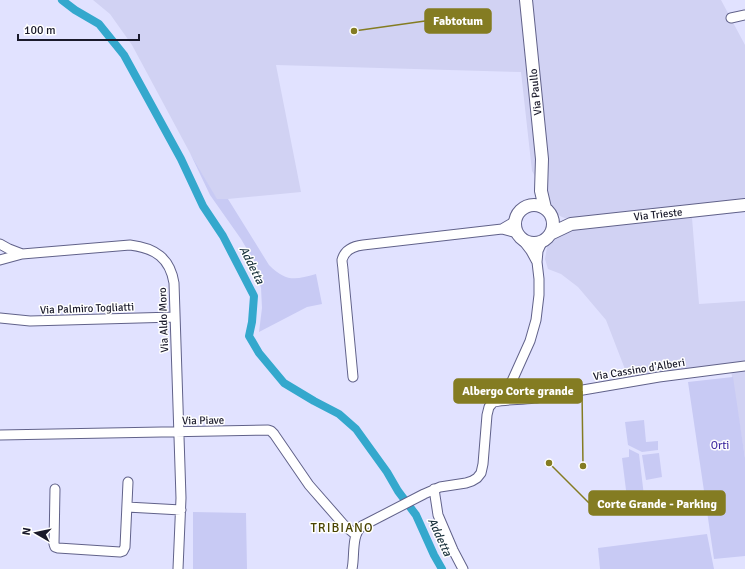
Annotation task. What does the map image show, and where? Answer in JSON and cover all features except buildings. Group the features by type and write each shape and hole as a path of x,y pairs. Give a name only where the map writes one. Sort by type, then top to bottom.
{"street":[{"name":"Via Paullo","path":"494,402 512,381 530,341 536,320 539,295 537,262 538,251 553,224 542,195 542,159 526,0"},
{"path":"731,18 745,15"},
{"name":"Via Paullo","path":"537,262 517,231 516,216 523,207 529,205 541,184"},
{"path":"529,205 540,205 558,218 571,224"},
{"name":"Via Trieste","path":"547,237 571,224 745,205"},
{"path":"353,377 342,260 346,252 353,247 363,245 502,229 517,231 526,241 532,243 538,242 547,237"},
{"path":"0,244 22,254"},
{"name":"Via Aldo Moro","path":"0,260 22,254 130,246 141,247 157,253 169,265 173,274 174,283 179,432 181,510 178,569"},
{"name":"Via Palmiro Togliatti","path":"0,318 30,321 175,317"},
{"name":"Via Cassino d'Alberi","path":"494,402 502,400 536,398 660,377 745,366"},
{"path":"512,381 520,391 536,398"},
{"path":"352,569 356,535 362,526 422,494 440,487 466,483 477,478 481,473 483,464 489,407 494,402"},
{"name":"Via Piave","path":"0,435 271,431 309,485 344,525 356,535"},
{"path":"55,489 55,547 120,552 123,551 125,547 128,482"},
{"path":"434,489 438,515 463,569"},
{"path":"127,507 181,510"}],"shaded area":[{"path":"93,0 721,0 745,45 745,212 692,218 699,304 745,301 745,458 730,364 628,377 606,320 578,287 561,274 548,269 545,259 547,247 551,239 571,220 555,213 532,171 521,72 276,65 301,192 217,200 132,45 110,14"}],"green space":[{"path":"190,153 217,199 228,199 269,265 275,271 291,278 302,278 316,274 322,304 307,307 259,332 262,308 261,288 254,261 241,239 210,195"},
{"name":"Orti","path":"733,377 745,458 745,556 714,559 688,382"},
{"path":"644,420 646,442 658,441 658,450 642,452 628,445 625,422"},
{"path":"629,449 639,454 644,496 627,498 622,458 629,457"},
{"path":"659,453 662,477 646,480 642,455"},
{"path":"193,512 246,513 247,569 193,569"},
{"path":"707,534 714,569 600,569 598,548"}],"waterway":[{"name":"Addetta","path":"62,0 75,10 99,24 124,55 181,159 203,206 223,236 254,296 252,322 249,336 259,353 284,383 339,414 356,429 416,515 442,569"}],"place":[{"name":"Fabtotum","path":"354,31"},
{"name":"Corte Grande - Parking","path":"549,463"},
{"name":"Albergo Corte grande","path":"583,466"}],"district":[{"name":"TRIBIANO","path":"342,527"}]}
